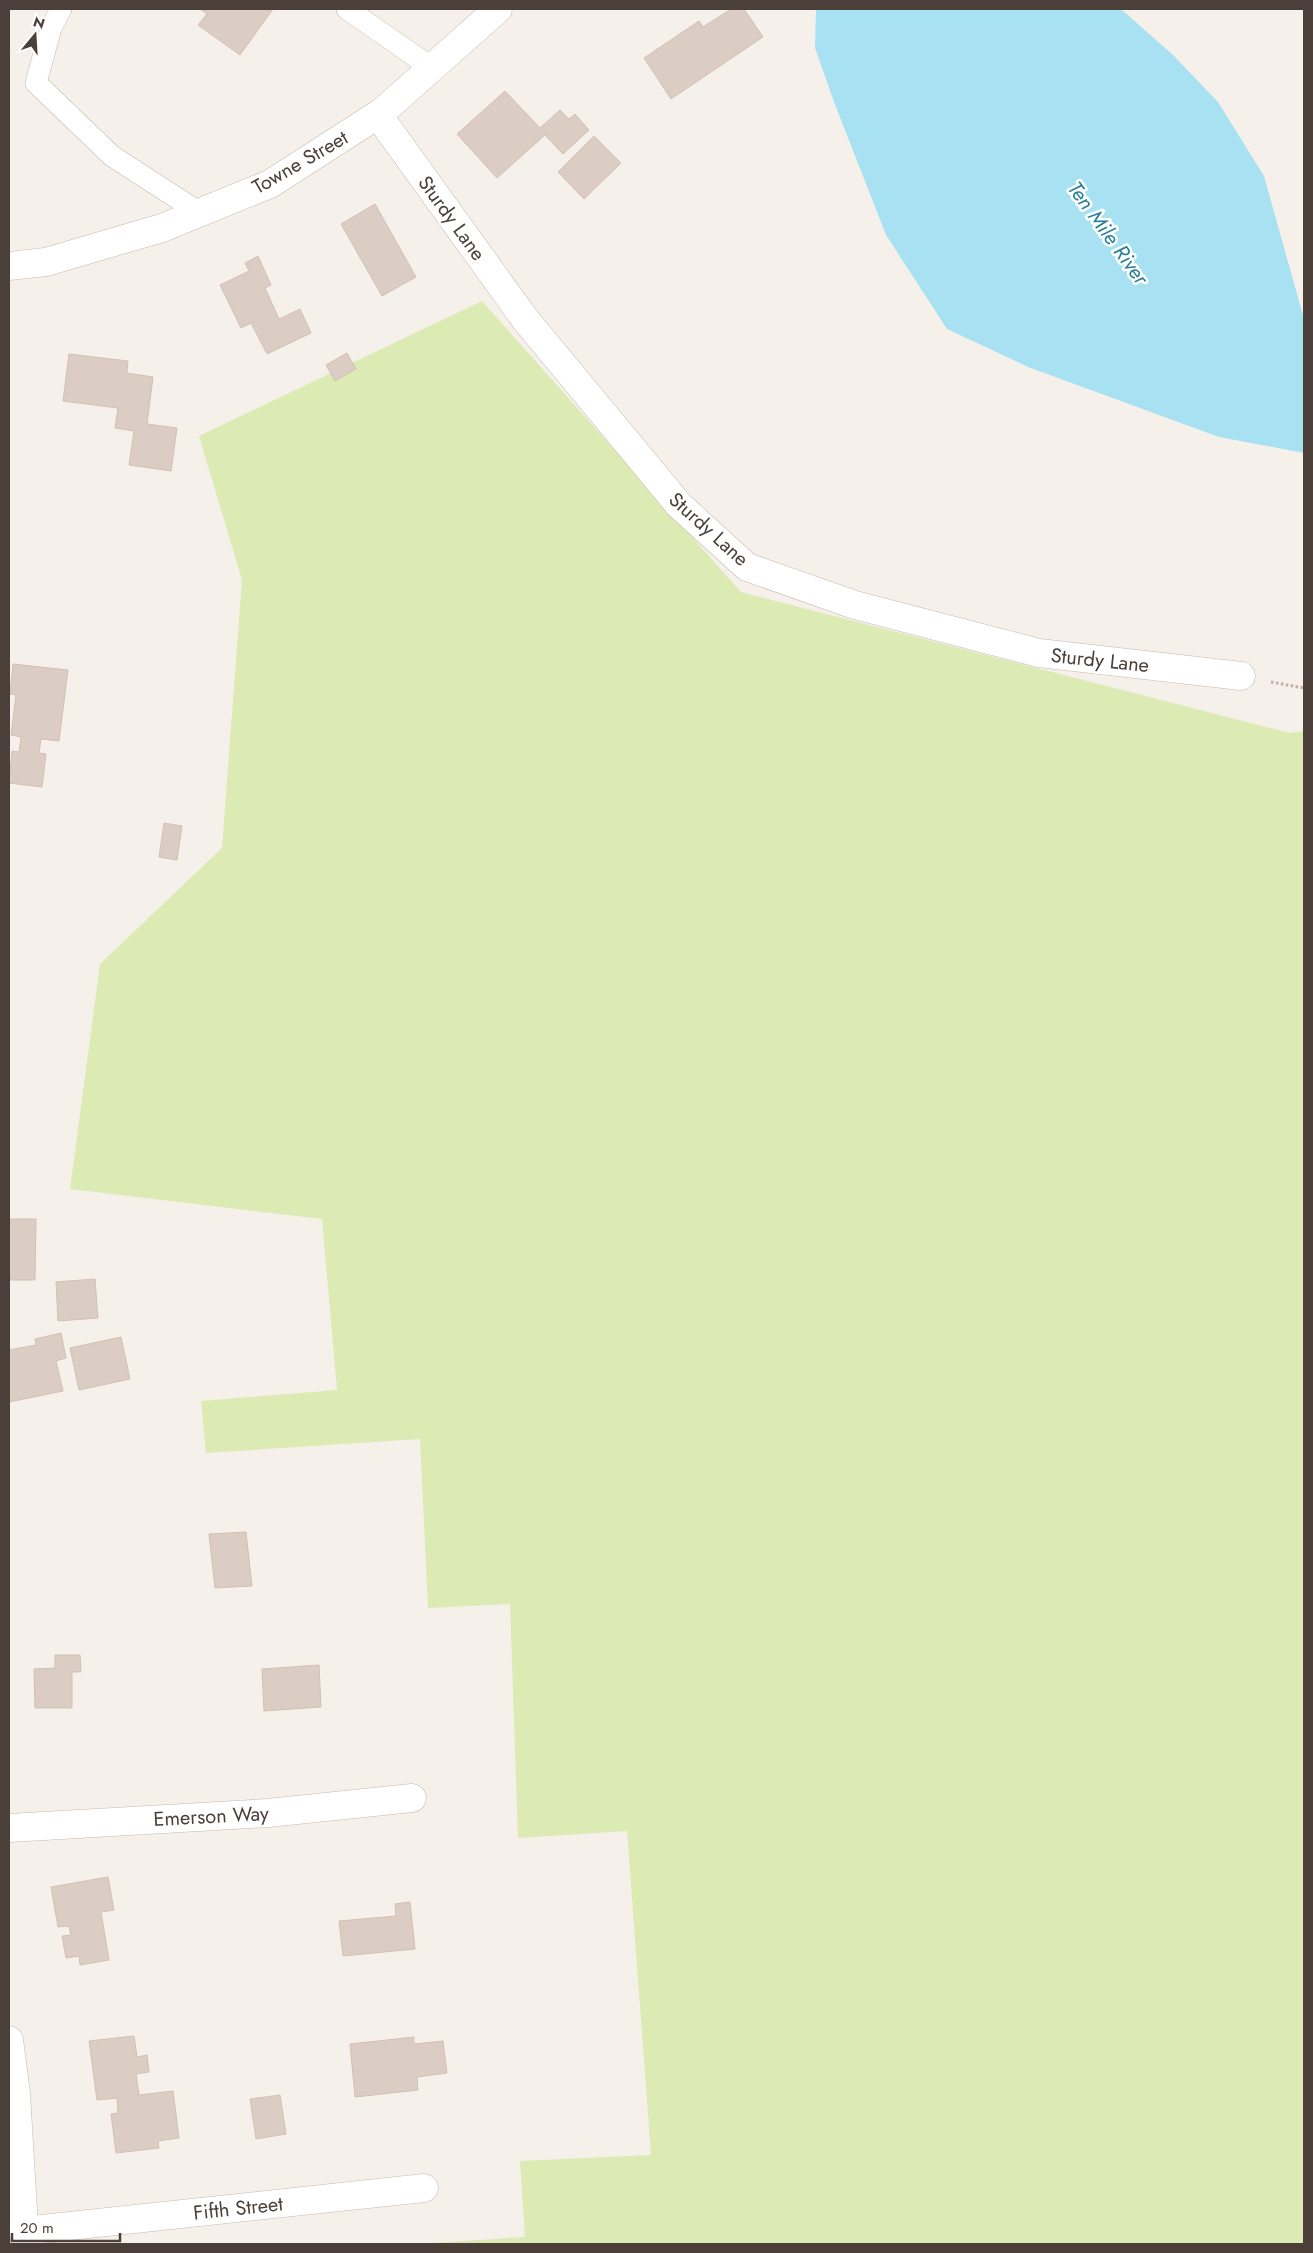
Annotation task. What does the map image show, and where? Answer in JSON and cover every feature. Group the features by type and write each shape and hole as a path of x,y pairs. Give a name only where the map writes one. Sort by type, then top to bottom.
{"street":[{"name":"Towne Street","path":"9,266 46,262 162,228 270,184 378,115 498,9"},
{"name":"Sturdy Lane","path":"378,115 525,319 678,505 747,567 855,604 1039,653 1241,676"},
{"name":"Emerson Way","path":"9,1828 268,1813 412,1798"},
{"path":"9,2040 16,2093 24,2237"},
{"name":"Fifth Street","path":"24,2237 424,2188"}],"lane":[{"path":"61,9 50,28 36,82 112,156 200,213"},
{"path":"347,9 432,68"}],"green space":[{"path":"482,301 741,592 1290,733 1304,731 1304,2244 417,2244 525,2237 520,2161 651,2155 627,1831 518,1838 510,1604 428,1608 420,1439 206,1453 201,1401 337,1390 322,1219 70,1189 100,964 222,848 242,580 199,436"}],"water":[{"name":"Ten Mile River","path":"816,9 1121,9 1173,55 1218,102 1264,176 1304,319 1304,453 1219,437 1028,367 947,329 886,235 815,48"}],"building":[{"path":"200,9 273,9 240,55 198,25 207,14"},
{"path":"731,9 744,9 763,37 671,99 644,58 699,21 703,27"},
{"path":"505,91 540,128 560,110 569,119 575,114 589,130 563,154 545,135 497,178 457,134"},
{"path":"594,136 621,163 584,199 558,172"},
{"path":"375,204 416,277 382,296 341,224"},
{"path":"258,256 271,285 265,288 279,319 300,309 311,333 267,354 251,323 241,328 220,285 249,271 245,263"},
{"path":"347,353 356,369 335,381 326,365"},
{"path":"69,354 128,361 127,373 153,377 147,424 177,428 171,471 129,465 134,431 115,428 118,408 63,401"},
{"path":"13,664 68,670 59,741 41,739 39,753 46,754 42,787 9,783 12,751 19,752 21,737 11,735 16,695 10,694"},
{"path":"164,823 182,826 177,860 159,857"},
{"path":"9,1219 36,1219 35,1280 9,1280"},
{"path":"95,1279 98,1318 58,1321 56,1282"},
{"path":"61,1333 66,1358 56,1361 63,1391 9,1402 9,1350 36,1345 35,1339"},
{"path":"121,1337 130,1379 79,1390 70,1348"},
{"path":"246,1532 252,1586 215,1588 209,1534"},
{"path":"55,1655 80,1655 81,1672 72,1672 72,1708 35,1708 34,1669 55,1668"},
{"path":"319,1665 321,1707 264,1711 262,1669"},
{"path":"108,1877 114,1910 101,1912 109,1960 80,1965 79,1956 66,1958 62,1936 71,1935 69,1926 58,1927 51,1887"},
{"path":"410,1902 415,1949 343,1956 339,1921 396,1916 395,1904"},
{"path":"134,2036 137,2057 147,2055 149,2072 136,2074 139,2095 173,2091 179,2138 158,2141 159,2148 116,2153 111,2114 118,2113 117,2098 97,2100 89,2041"},
{"path":"414,2037 414,2044 443,2041 447,2073 417,2077 418,2090 355,2097 350,2044"},
{"path":"280,2095 286,2134 256,2139 250,2099"}]}
